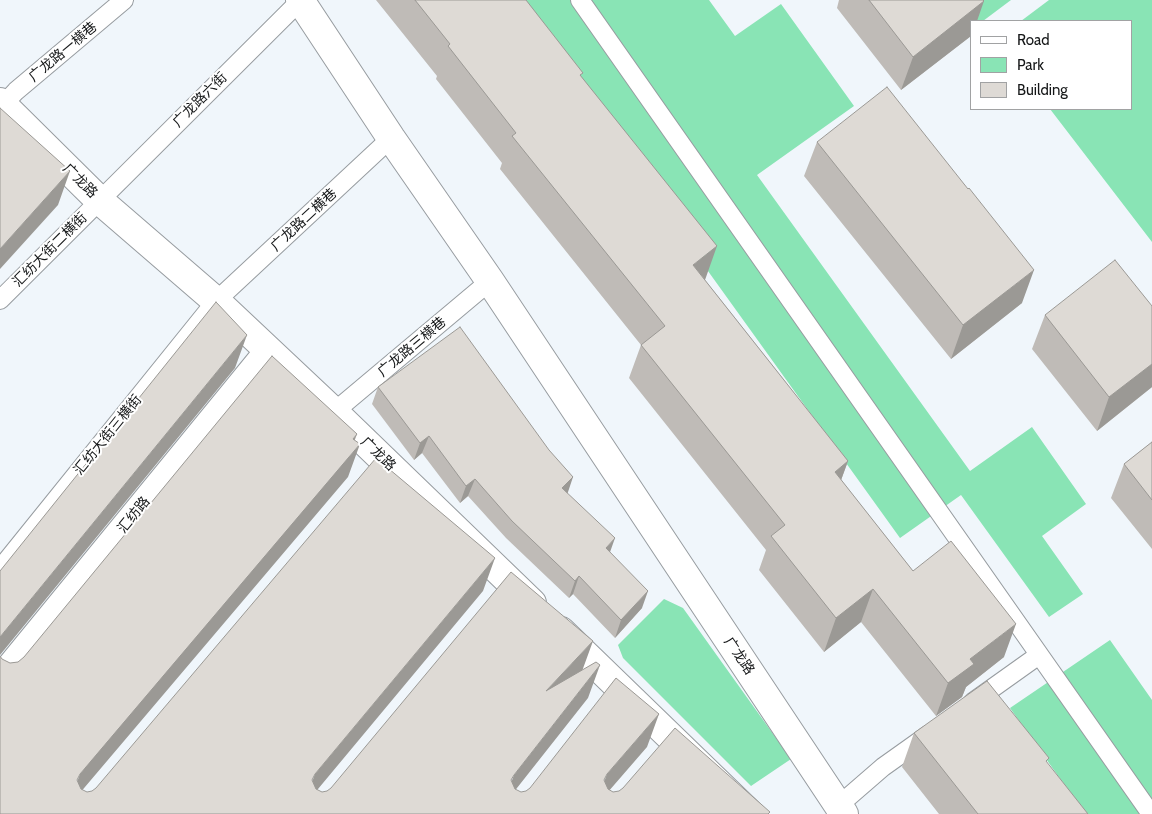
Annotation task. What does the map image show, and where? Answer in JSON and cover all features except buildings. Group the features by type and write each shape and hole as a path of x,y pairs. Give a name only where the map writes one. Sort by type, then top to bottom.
{"street":[{"name":"广龙路","path":"300,0 391,138 490,282 836,811"},
{"name":"广龙路","path":"2,103 99,200 216,301 334,412 374,464 664,744 750,814"},
{"name":"汇纺路","path":"0,680 269,351"}],"lane":[{"name":"广龙路一横巷","path":"2,103 124,0"},
{"name":"广龙路六街","path":"99,200 300,0"},
{"path":"580,0 1150,814"},
{"name":"广龙路二横巷","path":"216,301 391,138"},
{"name":"汇纺大街二横街","path":"0,300 99,200"},
{"name":"广龙路三横巷","path":"334,412 490,282"},
{"name":"汇纺大街三横街","path":"0,569 216,301"},
{"path":"961,711 1039,655"},
{"path":"836,811 884,767 938,728"}],"green space":[{"path":"513,0 709,0 735,36 781,4 854,106 757,175 970,471 1032,427 1086,504 1042,536 1083,594 1049,617 961,495 900,538"},
{"path":"953,0 1011,0 984,20 970,20"},
{"path":"1049,0 1152,0 1152,242 1051,110 1132,110 1132,20 1022,20"},
{"path":"664,599 683,608 791,759 751,786 623,658 618,645"},
{"path":"1110,640 1152,700 1152,814 1085,814 1010,708"}]}
